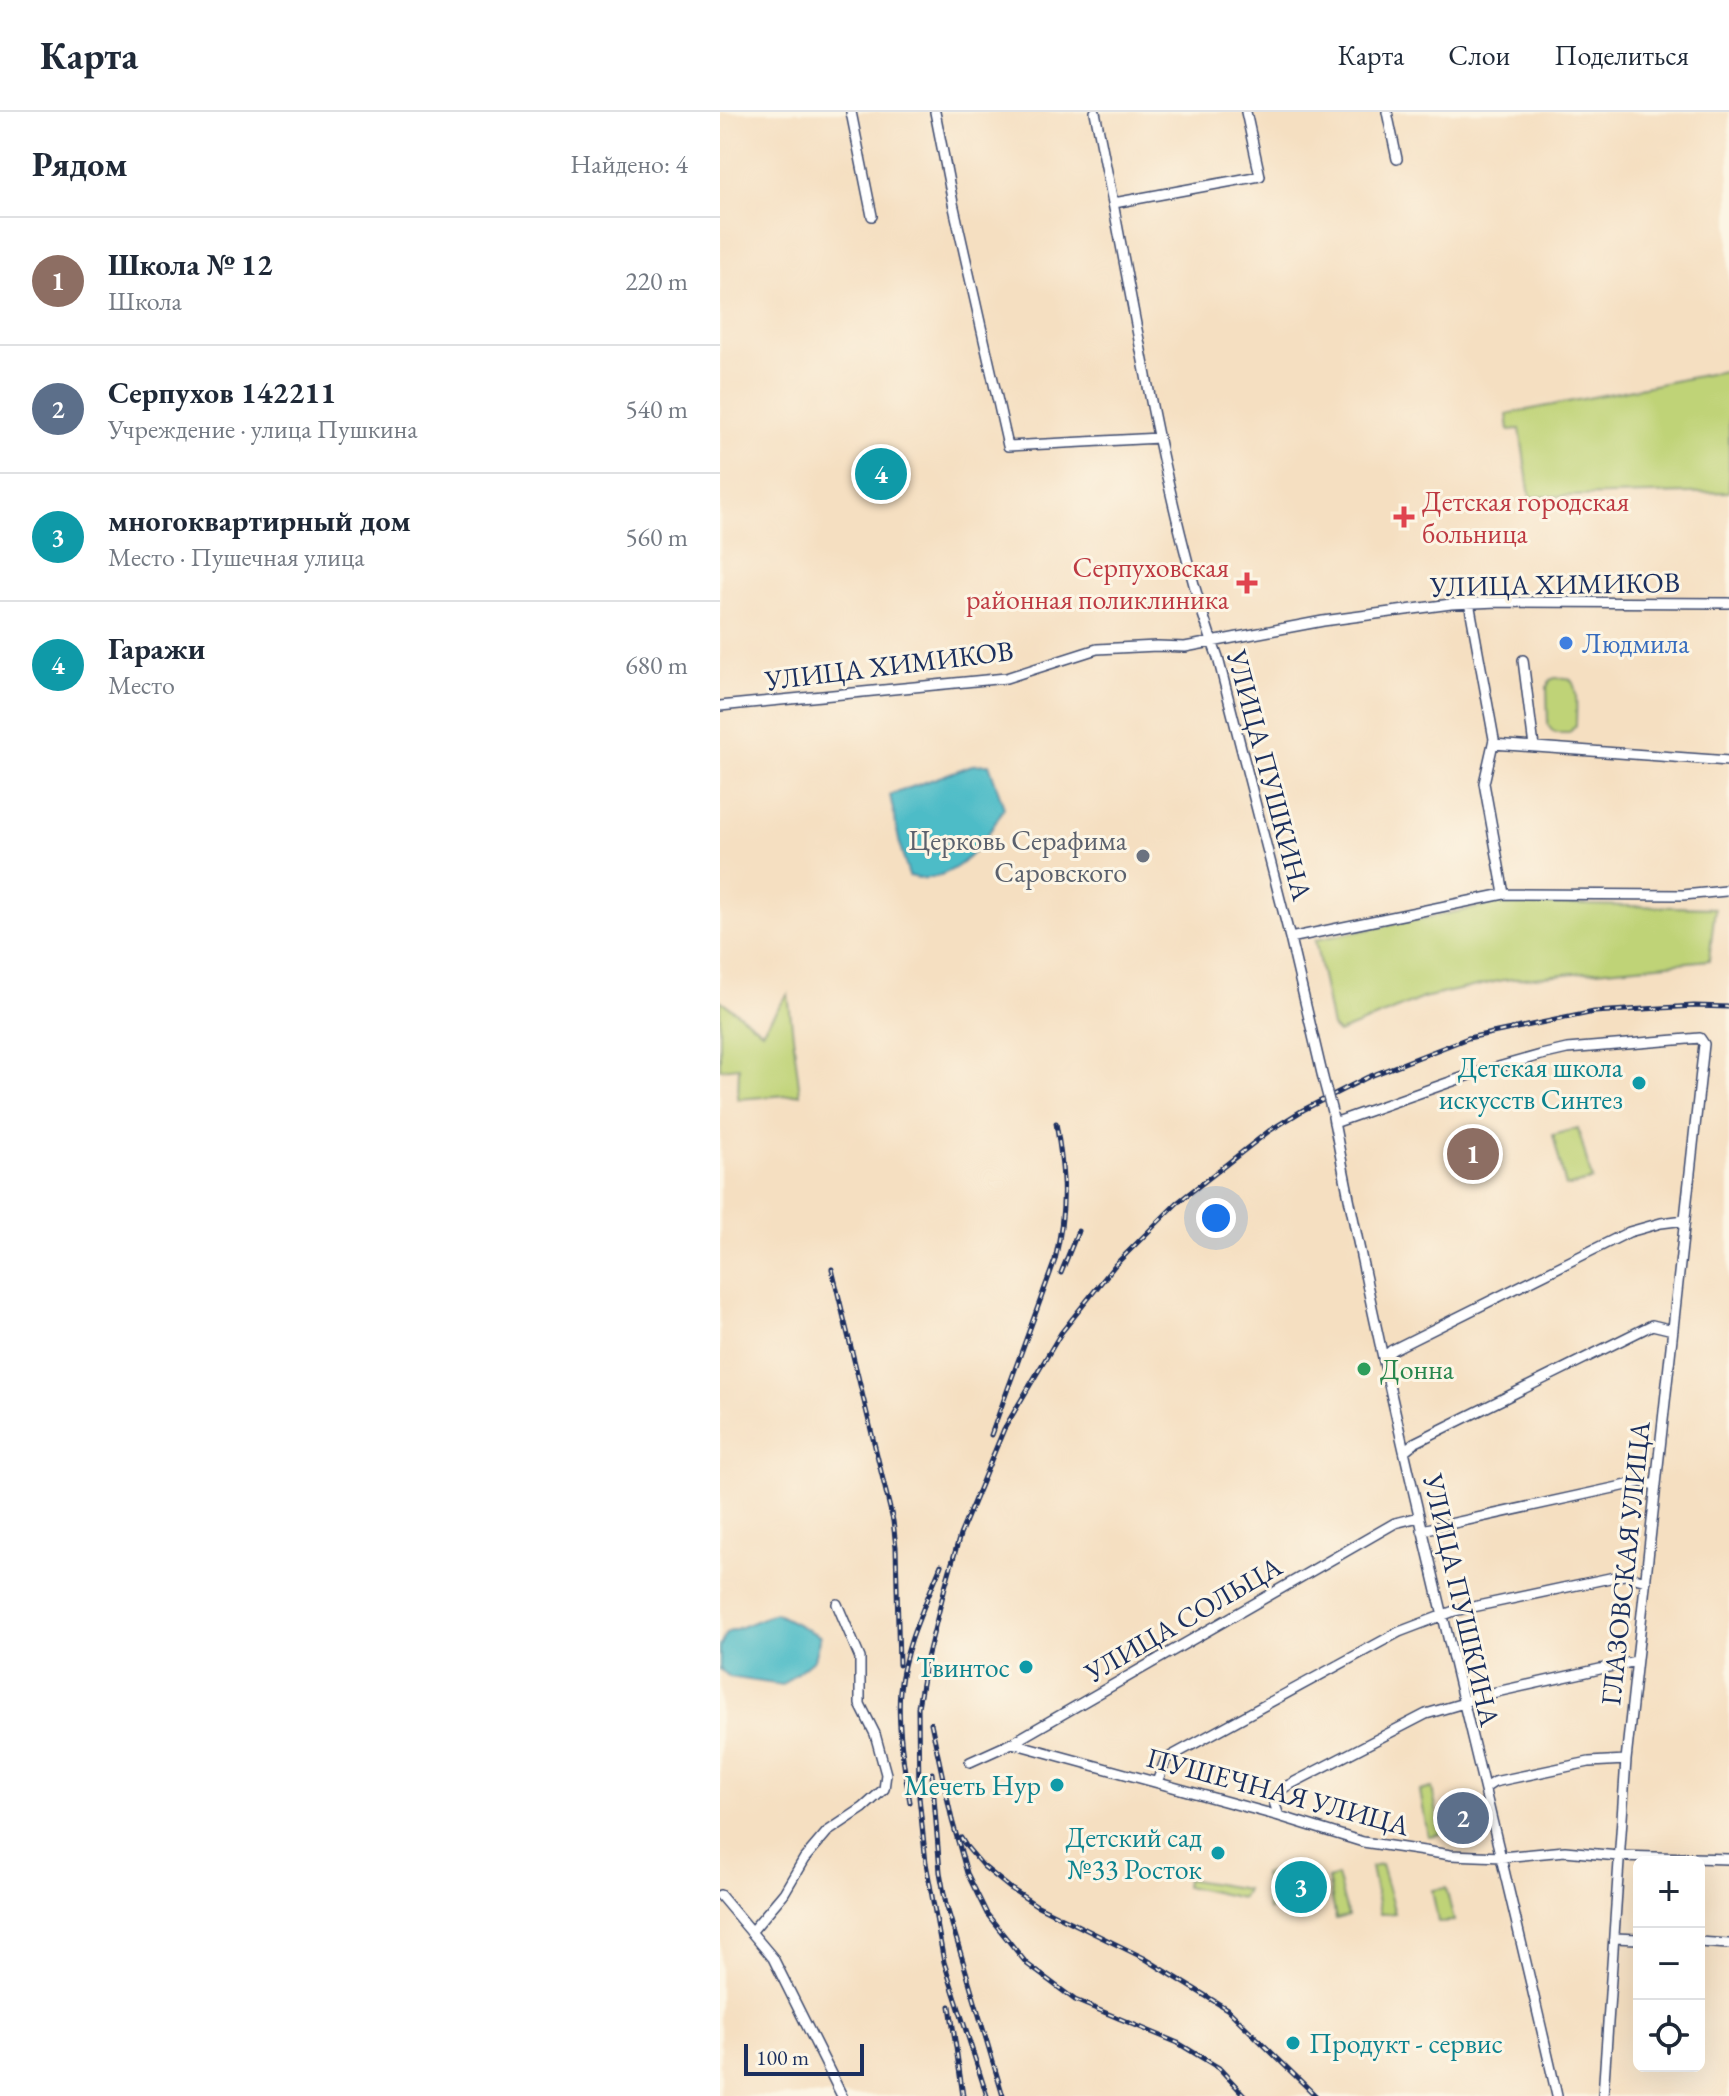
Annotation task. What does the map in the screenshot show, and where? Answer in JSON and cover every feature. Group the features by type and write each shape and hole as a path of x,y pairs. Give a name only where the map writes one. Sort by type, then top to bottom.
{"street":[{"path":"851,112 872,216"},
{"path":"935,112 1008,446 1159,438"},
{"name":"УЛИЦА ПУШКИНА","path":"1095,112 1176,515 1206,627 1222,673 1290,938 1333,1118 1419,1517 1557,2096"},
{"path":"1114,203 1260,176 1246,112"},
{"path":"1387,112 1397,159"},
{"path":"1469,602 1494,739 1484,783 1504,894"},
{"name":"УЛИЦА ХИМИКОВ","path":"720,706 1006,678 1097,649 1185,647 1323,621 1469,602 1729,603"},
{"path":"1523,660 1534,747"},
{"path":"1493,744 1729,761"},
{"path":"1290,938 1504,894 1683,895 1726,891 1729,888"},
{"name":"ГЛАЗОВСКАЯ УЛИЦА","path":"1333,1118 1470,1075 1567,1049 1700,1038 1704,1044 1626,1760 1603,2096"},
{"path":"1384,1357 1392,1350 1629,1232 1685,1220"},
{"path":"1404,1451 1414,1443 1652,1325 1673,1330"},
{"path":"1422,1530 1641,1482 1656,1485"},
{"name":"УЛИЦА СОЛЬЦА","path":"970,1762 1012,1743 1395,1523 1419,1517"},
{"path":"1157,1782 1166,1759 1399,1632 1454,1611 1624,1575 1646,1581"},
{"path":"751,1932 784,1893 804,1859 827,1832 863,1808 884,1789 886,1774 875,1734 860,1704 860,1658 837,1604"},
{"path":"1279,1816 1274,1802 1285,1787 1426,1714 1474,1697 1636,1661"},
{"name":"ПУШЕЧНАЯ УЛИЦА","path":"1012,1743 1363,1842 1451,1855 1502,1857 1565,1851 1618,1856 1729,1859"},
{"path":"1485,1788 1494,1782 1589,1762 1626,1760"},
{"path":"720,1895 773,1958 842,2096"},
{"path":"1614,1938 1633,1939"},
{"path":"1705,1942 1729,1944"}],"green space":[{"path":"1729,370 1729,492 1530,497 1520,429 1509,430 1507,414"},
{"path":"1568,678 1574,686 1576,725 1569,733 1554,732 1548,724 1547,687 1550,680"},
{"path":"1501,903 1715,908 1709,960 1503,980 1423,998 1338,1033 1332,1027 1315,940"},
{"path":"788,994 800,1094 738,1099 739,1067 720,1069 720,1000 762,1031"},
{"path":"1578,1128 1592,1180 1566,1187 1553,1135"},
{"path":"1432,1788 1441,1834 1428,1836 1420,1791"},
{"path":"1381,1865 1395,1913 1380,1914 1371,1867"},
{"path":"1281,1871 1288,1906 1268,1910 1263,1874"},
{"path":"1337,1876 1348,1916 1336,1919 1328,1879"},
{"path":"1186,1879 1246,1889 1242,1898 1185,1886"},
{"path":"1446,1888 1454,1921 1438,1922 1432,1890"}],"water":[{"path":"989,764 1004,808 990,831 974,852 953,869 926,878 909,876 890,795 972,765"},
{"path":"775,1613 820,1636 814,1659 782,1685 729,1677 720,1669 720,1647 726,1633"}],"railway":[{"path":"987,2096 944,1962 926,1863 919,1797 918,1707 925,1666 960,1535 1004,1429 1061,1333 1115,1265 1177,1203 1269,1131 1368,1077 1468,1038 1594,1012 1729,1007"},
{"path":"991,1435 1055,1260 1063,1192 1056,1123"},
{"path":"1061,1273 1078,1231"},
{"path":"832,1269 893,1521 899,1665"},
{"path":"910,1802 900,1731 902,1674 941,1565"},
{"path":"931,1723 967,1873 987,1914 1027,1964 1075,2000 1178,2043 1219,2068 1245,2096"},
{"path":"932,1773 940,1872 946,1904 1003,2096"},
{"path":"961,1838 983,1866 1036,1905 1144,1958 1227,2009 1316,2096"},
{"path":"950,2006 963,2096"}],"place":[{"name":"Гаражи","path":"881,474"},
{"name":"Детская городская больница","path":"1404,517"},
{"name":"Серпуховская районная поликлиника","path":"1247,583"},
{"name":"Людмила","path":"1566,643"},
{"name":"Церковь Серафима Саровского","path":"1143,856"},
{"name":"Детская школа искусств Синтез","path":"1639,1083"},
{"name":"Школа № 12","path":"1473,1154"},
{"name":"Донна","path":"1364,1369"},
{"name":"Твинтос","path":"1026,1667"},
{"name":"Мечеть Нур","path":"1057,1785"},
{"name":"Серпухов 142211","path":"1463,1818"},
{"name":"Детский сад №33 Росток","path":"1218,1853"},
{"name":"многоквартирный дом","path":"1301,1887"},
{"name":"Продукт - сервис","path":"1293,2043"}]}
